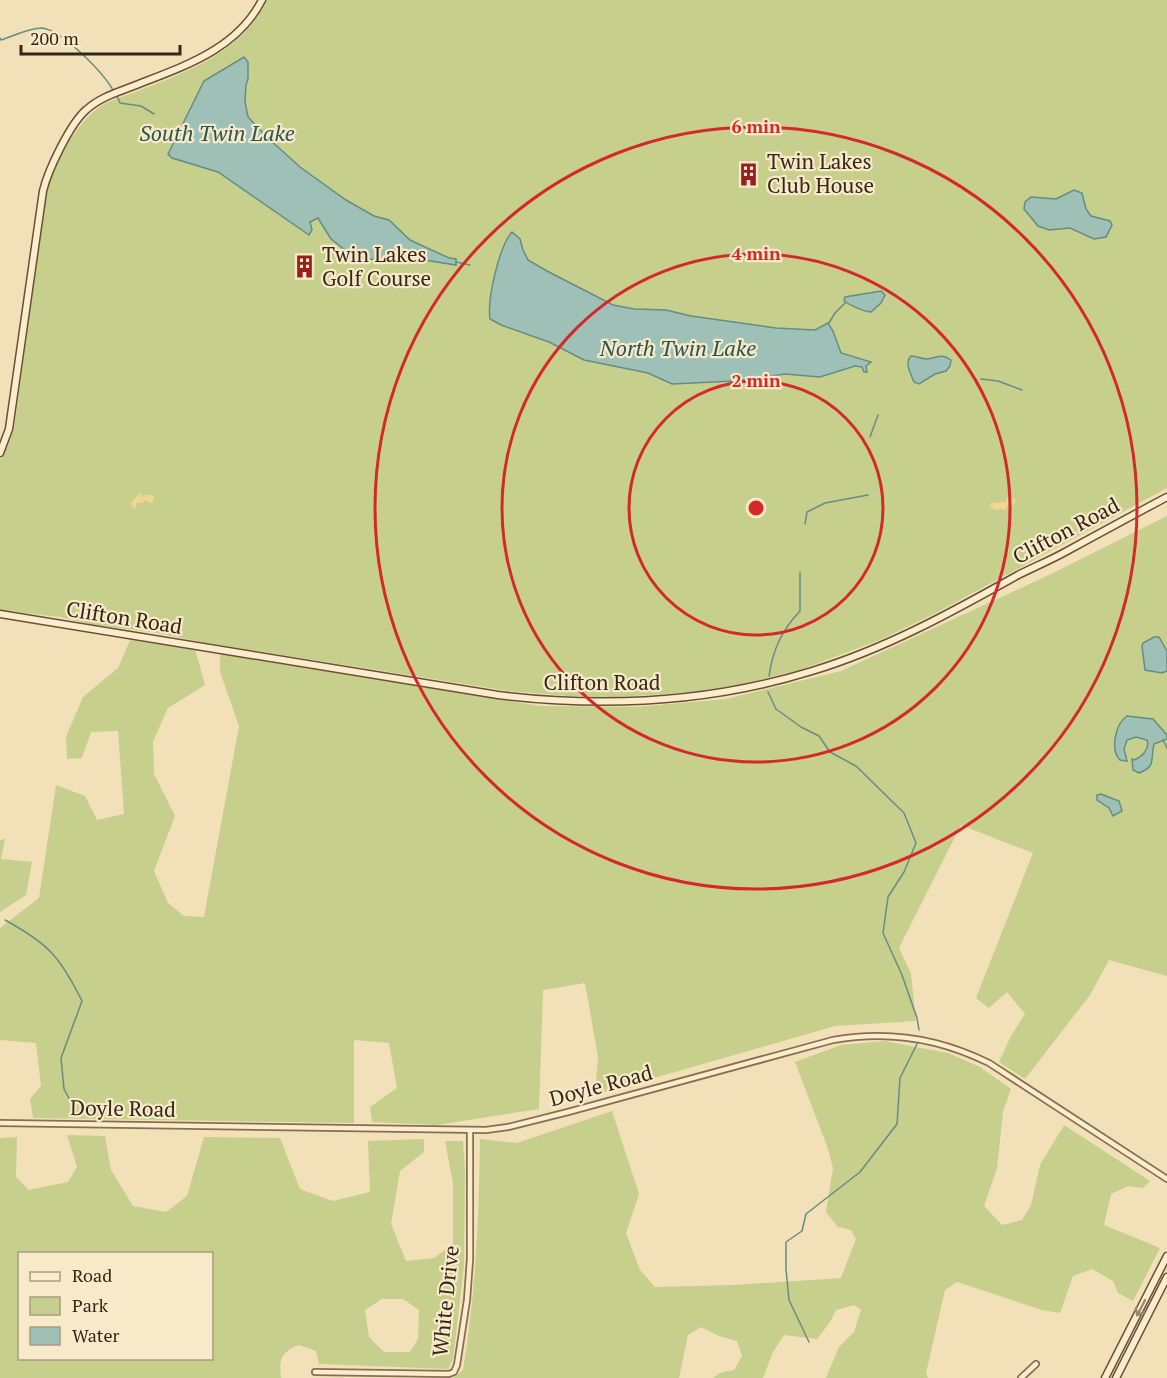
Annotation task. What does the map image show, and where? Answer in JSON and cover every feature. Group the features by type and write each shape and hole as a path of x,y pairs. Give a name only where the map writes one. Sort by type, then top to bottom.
{"main road":[{"path":"0,453 9,429 39,212 46,179 81,115 109,95 216,50 246,25 262,0"},
{"name":"Clifton Road","path":"0,614 525,698 600,703 676,699 724,693 784,680 861,654 931,622 1167,497"},
{"path":"1105,1378 1167,1256"},
{"path":"1116,1378 1167,1277"}],"street":[{"name":"Doyle Road","path":"0,1123 470,1131 508,1127 568,1112 833,1040 889,1035 930,1041 965,1052 989,1063 1167,1179"},
{"name":"White Drive","path":"315,1372 449,1374 454,1372 467,1300 470,1259 470,1131"},
{"path":"1021,1378 1036,1364"}],"green space":[{"name":"Twin Lakes Golf Course","path":"267,0 1167,0 1167,488 934,614 880,640 797,671 743,684 687,693 613,697 509,691 207,643 152,632 94,625 60,617 0,610 0,460 14,429 44,202 58,161 74,134 93,112 104,104 174,77 218,54 254,22"},
{"path":"1167,516 1167,976 1109,960 1090,995 1025,1079 999,1062 1011,1036 1025,1014 1007,992 989,1008 976,998 1033,853 961,825 899,948 911,974 916,1021 835,1026 595,1095 598,1057 585,983 543,990 539,1109 437,1125 372,1122 370,1107 397,1088 389,1043 354,1040 354,1123 33,1118 30,1099 41,1086 36,1043 0,1040 0,928 39,898 56,785 85,796 97,820 124,814 118,731 91,732 82,758 67,759 66,737 83,697 118,668 130,640 195,649 205,685 168,708 153,741 154,774 175,816 154,871 168,903 184,916 204,917 239,726 220,672 220,654 540,706 636,707 726,699 841,671 1051,574"},
{"path":"5,839 1,859 32,862 26,895 0,912 0,840"},
{"path":"884,1041 948,1053 980,1067 1011,1089 1003,1112 997,1168 984,1206 1002,1225 1022,1220 1031,1205 1040,1165 1064,1125 1150,1181 1143,1188 1128,1186 1111,1194 1104,1225 1160,1248 1133,1301 1118,1293 1113,1281 1092,1269 1073,1276 1060,1313 1042,1310 957,1282 945,1290 926,1373 928,1378 826,1378 839,1347 854,1332 861,1310 854,1305 836,1310 817,1339 784,1335 773,1352 763,1378 713,1378 720,1373 734,1370 742,1356 737,1341 719,1336 701,1327 688,1335 679,1378 453,1378 463,1370 471,1312 478,1226 480,1139 517,1143 612,1111 639,1194 626,1233 640,1270 655,1287 734,1285 841,1278 856,1239 851,1230 838,1227 826,1212 833,1168 795,1062 841,1045"},
{"path":"67,1135 105,1136 111,1170 133,1206 166,1212 187,1196 204,1137 280,1138 300,1189 333,1201 370,1192 368,1141 424,1139 424,1152 400,1171 391,1224 406,1261 434,1258 453,1244 453,1183 445,1141 463,1141 464,1265 453,1359 448,1369 319,1364 316,1351 299,1345 288,1350 282,1357 281,1378 0,1378 0,1138 17,1137 16,1177 29,1190 68,1182 77,1167","holes":["382,1299 403,1299 419,1310 418,1339 410,1352 384,1352 369,1337 365,1310"]}],"sand":[{"path":"139,493 142,493 140,498 153,495 153,502 145,500 142,503 136,503 136,508 133,507 131,503"},
{"path":"1008,496 1016,500 1014,505 1009,504 1005,510 1000,508 998,511 990,507 991,503 1006,502"}],"water":[{"name":"South Twin Lake","path":"244,57 248,62 245,102 248,117 268,138 300,167 346,200 374,216 389,220 410,240 456,259 456,265 418,259 410,262 369,259 349,253 331,239 318,218 310,222 312,230 309,235 218,172 172,158 168,154 204,81"},
{"path":"1074,190 1082,193 1086,209 1091,216 1110,221 1112,225 1106,237 1094,239 1070,228 1049,230 1038,226 1024,209 1025,202 1031,197 1056,199"},
{"name":"North Twin Lake","path":"512,232 520,239 528,260 613,305 634,309 666,310 691,316 776,328 815,330 828,323 841,353 871,362 866,366 867,372 864,372 862,367 855,366 820,377 785,374 734,381 672,384 648,373 584,360 549,342 490,319 490,299 495,274 507,239"},
{"path":"881,291 885,295 881,303 871,312 856,308 844,301 845,297"},
{"path":"911,356 927,359 944,357 951,360 950,366 946,371 935,374 919,384 914,382 909,369 908,362"},
{"path":"1154,637 1159,637 1167,651 1167,671 1162,673 1145,670 1142,646"},
{"path":"1127,716 1153,719 1167,735 1167,739 1154,744 1151,765 1139,773 1133,770 1132,759 1137,759 1145,752 1147,740 1136,737 1127,740 1124,749 1127,761 1120,760 1115,750 1115,737 1119,725"},
{"path":"1101,794 1119,801 1122,811 1113,816 1109,808 1097,800 1097,795"}],"waterway":[{"path":"0,38 1,40 37,28 50,31 82,54 114,92"},
{"path":"117,96 120,103 141,106 154,114"},
{"path":"456,262 470,265"},
{"path":"829,323 846,302"},
{"path":"981,379 998,381 1022,390"},
{"path":"870,437 878,415"},
{"path":"805,524 807,512 825,503 868,495"},
{"path":"769,676 779,641 788,625 800,611 800,572"},
{"path":"768,692 776,709 801,727 819,736 830,752 856,766 904,813 916,843 904,872 888,897 883,933 902,975 919,1030"},
{"path":"1163,740 1167,748"},
{"path":"5,920 52,953 67,973 82,1001 61,1058 64,1089 78,1115"},
{"path":"809,1342 789,1300 786,1242 802,1231 806,1214 860,1172 897,1124 900,1078 917,1044"}],"place":[{"name":"Twin Lakes Club House","path":"749,174"},
{"name":"Twin Lakes Golf Course","path":"304,267"}]}
